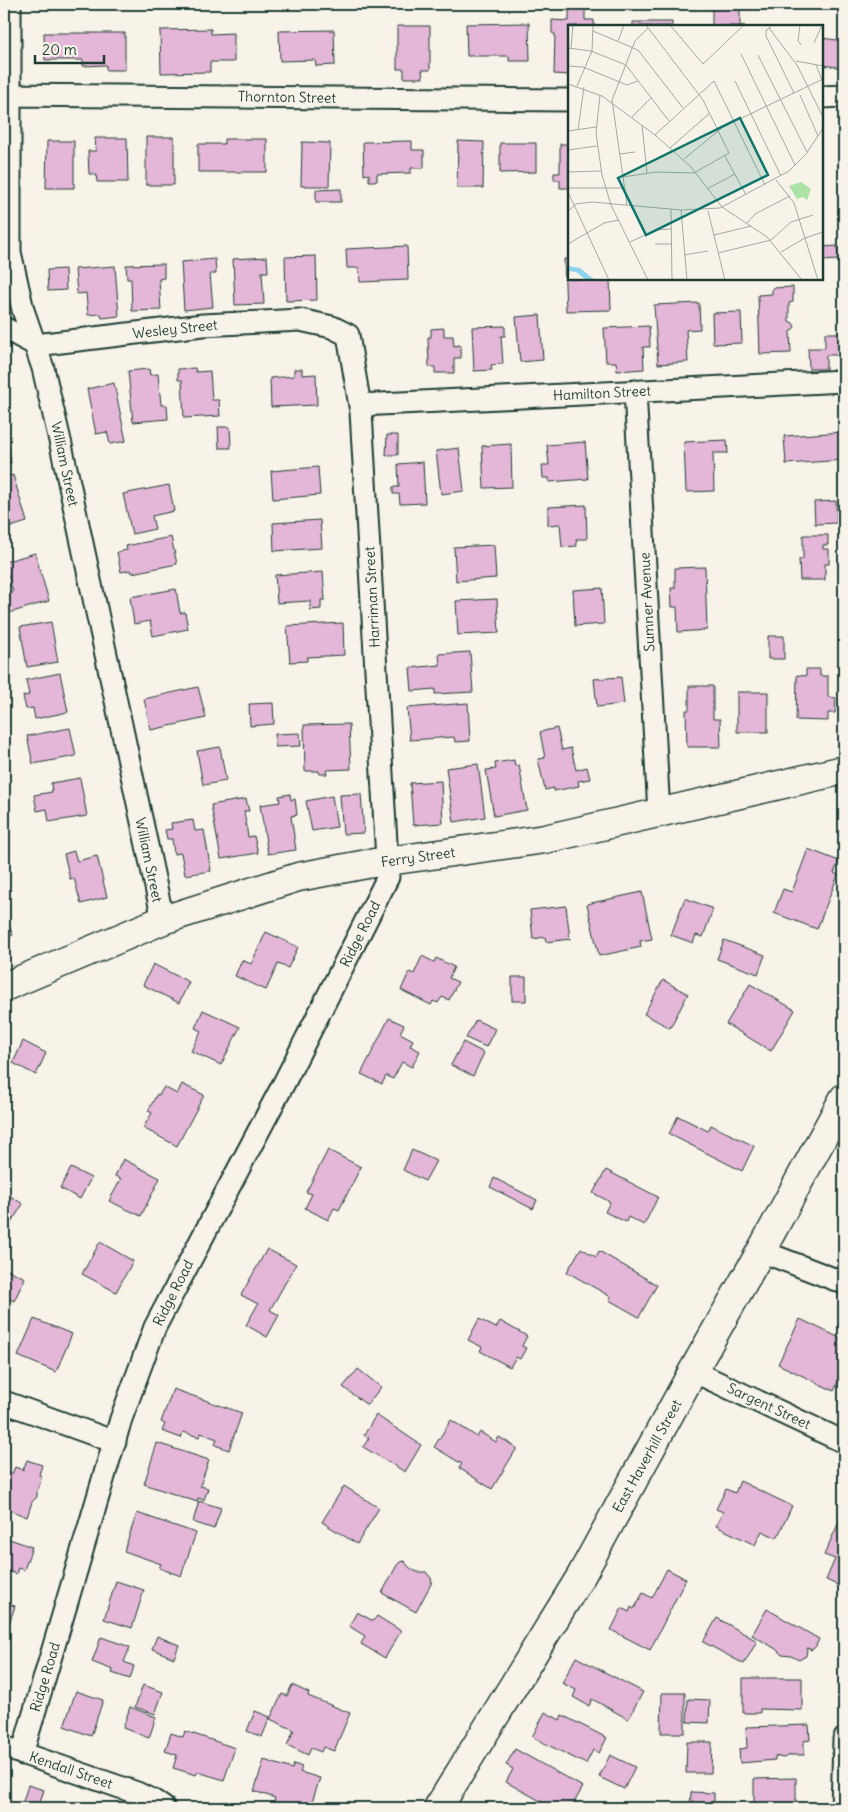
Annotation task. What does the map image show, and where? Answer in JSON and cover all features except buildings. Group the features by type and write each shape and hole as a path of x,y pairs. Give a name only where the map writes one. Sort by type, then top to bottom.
{"street":[{"name":"William Street","path":"10,4 7,95 10,252 23,310 43,368 61,445 163,920"},
{"name":"Thornton Street","path":"7,95 568,100"},
{"path":"823,97 844,96"},
{"name":"Wesley Street","path":"36,345 202,325 300,320 332,327 348,335"},
{"path":"4,328 36,345"},
{"name":"Harriman Street","path":"348,335 360,405 387,861"},
{"name":"Hamilton Street","path":"360,405 844,381"},
{"name":"Sumner Avenue","path":"635,391 659,812"},
{"name":"Ferry Street","path":"4,987 163,920 298,877 387,861 545,839 844,770"},
{"name":"Ridge Road","path":"13,1750 121,1419 155,1327 284,1083 388,878 387,861"},
{"name":"East Haverhill Street","path":"438,1808 581,1576 762,1251 844,1098"},
{"path":"762,1251 844,1283"},
{"name":"Sargent Street","path":"694,1371 844,1442"},
{"path":"4,1402 115,1442"},
{"path":"842,1808 844,1739"},
{"name":"Kendall Street","path":"13,1750 137,1793 154,1801 163,1808"}]}
